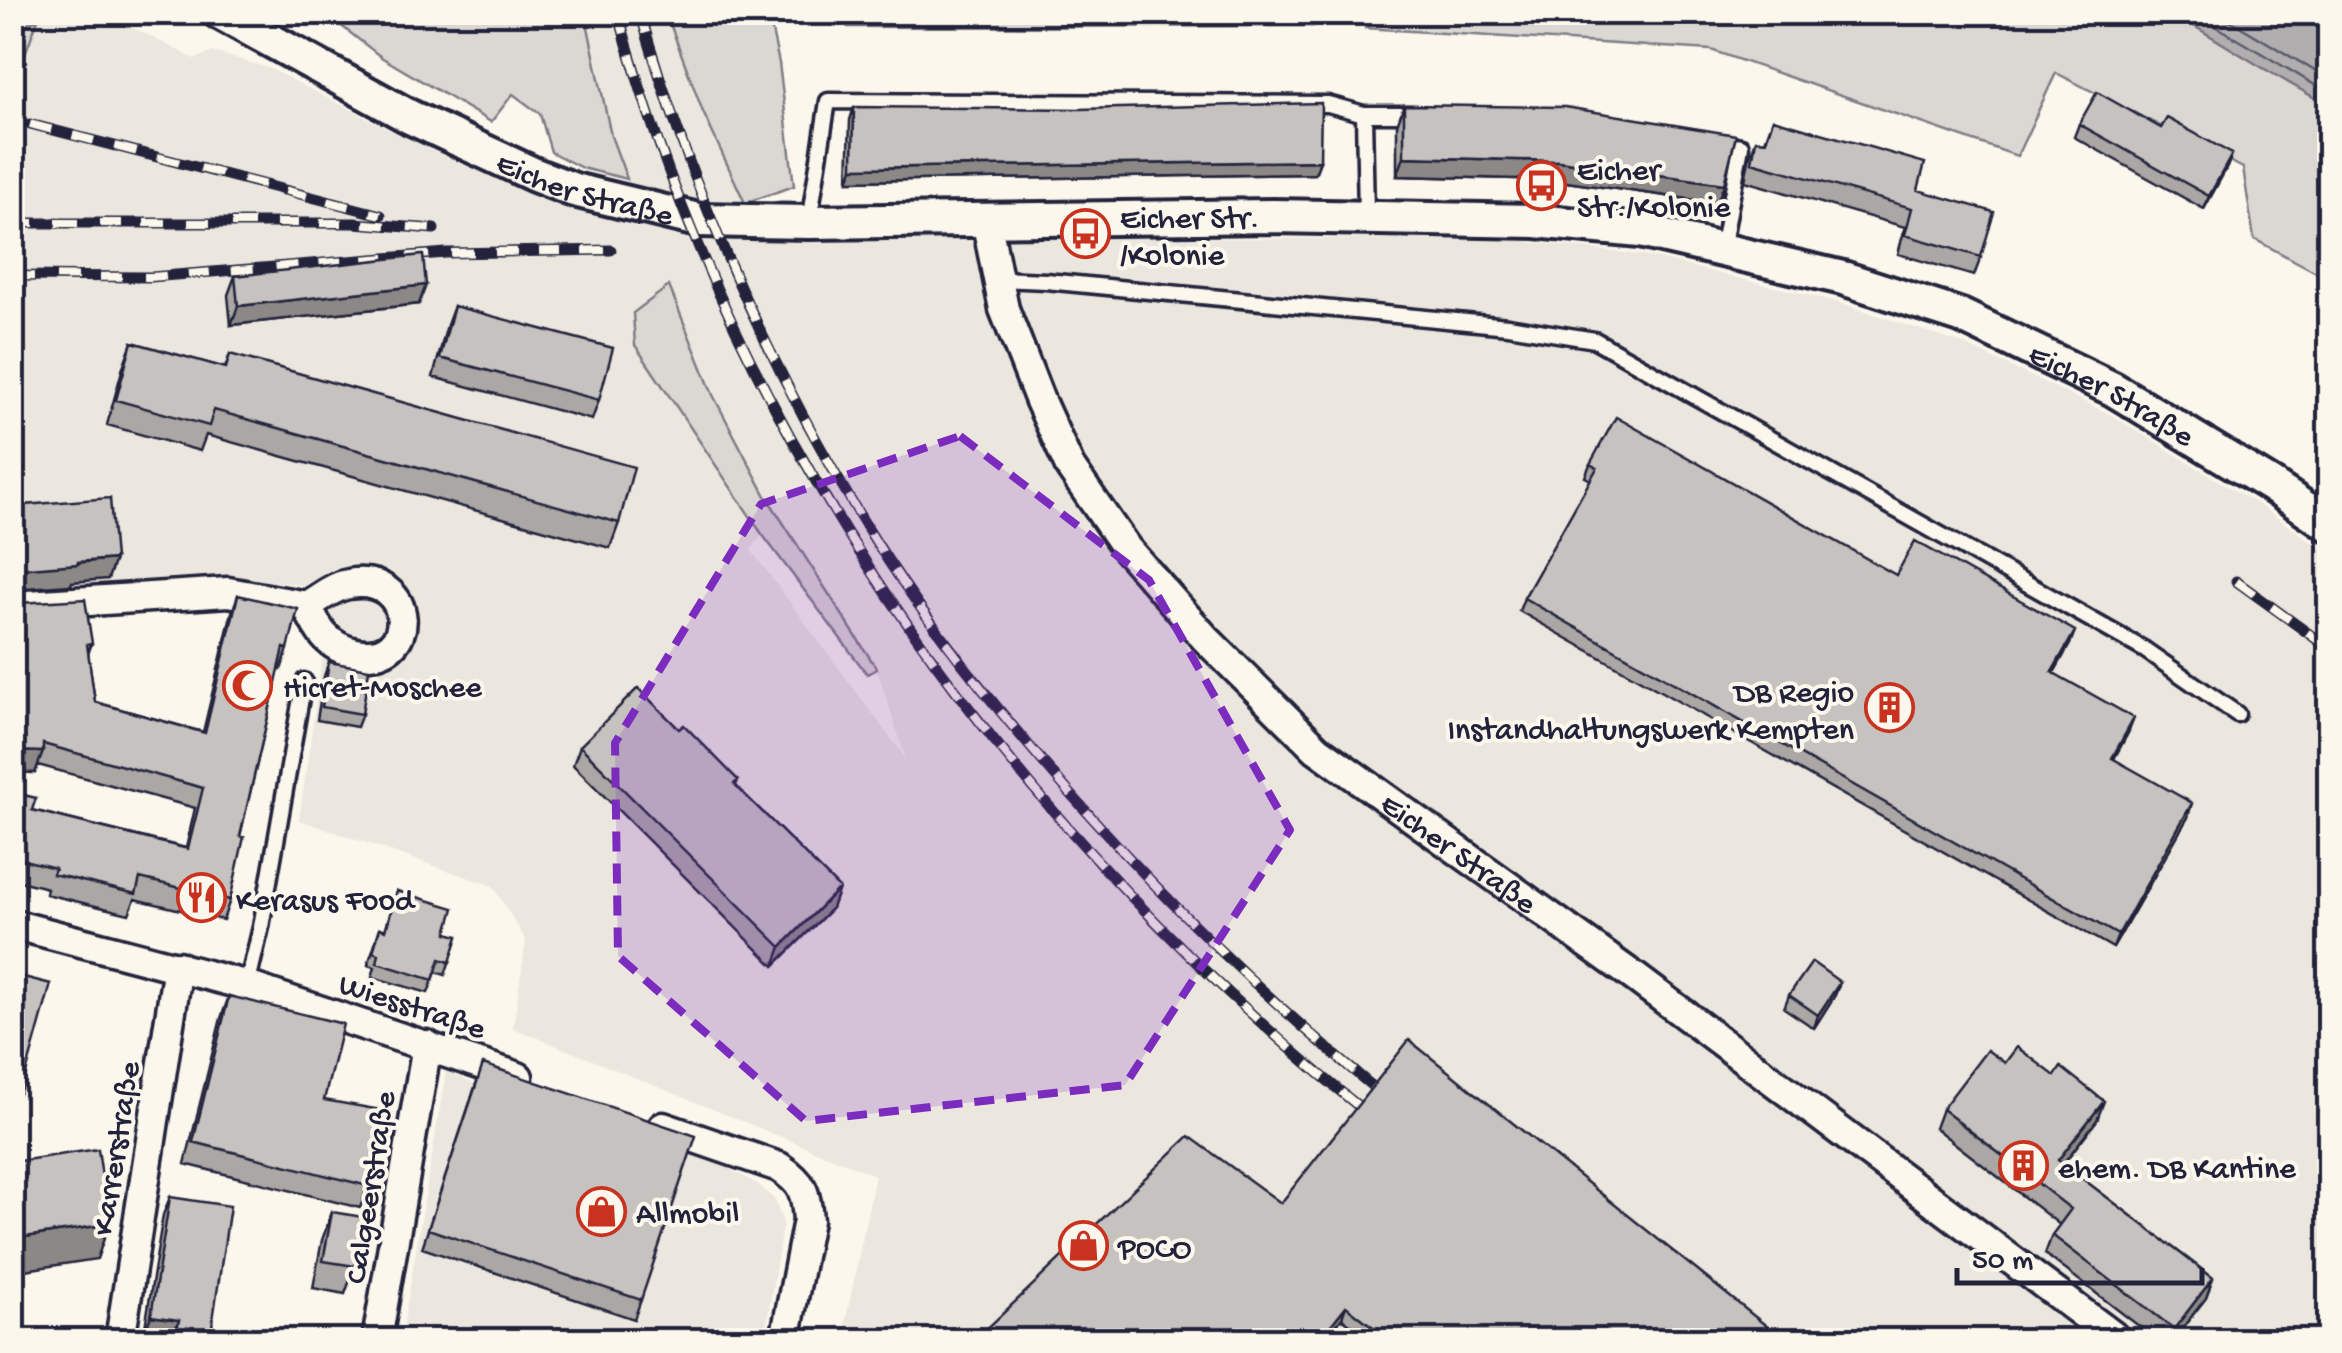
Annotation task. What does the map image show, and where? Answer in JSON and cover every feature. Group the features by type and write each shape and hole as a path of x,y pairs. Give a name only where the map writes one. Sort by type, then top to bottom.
{"street":[{"name":"Eicher Straße","path":"220,12 410,117 535,176 629,205 698,220 1366,216 1536,221 1640,232 1843,278 1961,316 2113,389 2330,525"},
{"name":"Eicher Straße","path":"986,219 1004,308 1070,467 1126,548 1192,623 1318,749 1636,978 2113,1336"},
{"path":"12,606 228,592 307,606"},
{"name":"Wiesstraße","path":"12,924 247,986 535,1082"},
{"name":"Karrerstraße","path":"120,1340 178,966"},
{"name":"Calgeerstraße","path":"377,1340 427,1045"},
{"path":"644,1120 779,1167 802,1188 808,1220 784,1340"}],"lane":[{"path":"808,222 828,102 1328,104 1364,114 1439,114"},
{"path":"1364,114 1366,216"},
{"path":"1703,140 1741,146 1722,250"},
{"path":"997,280 1046,281 1489,324 1594,340 2145,650 2236,714"},
{"path":"247,986 304,681"}],"highlighted area":[{"path":"960,436 1149,580 1290,830 1125,1085 806,1121 618,956 615,743 761,504"}],"shaded area":[{"path":"63,12 108,15 195,59 213,52 269,68 508,185 641,223 611,136 585,13 666,13 703,112 745,203 768,240 1504,239 1642,255 1838,302 1963,344 2108,413 2262,507 2329,554 2329,1340 842,1340 875,1175 513,1028 526,941 493,886 299,820 329,608 312,586 277,582 13,596 12,86 38,19","holes":["668,287 713,395 766,496 877,669 906,759 751,550 762,534 635,345"]},
{"path":"1313,12 1313,26 848,27 849,13"},
{"path":"325,13 585,13 611,136 627,179 582,168 551,152 540,114 513,94 491,122 381,57"},
{"path":"666,13 768,13 779,63 794,186 745,203 703,112"},
{"path":"1365,13 2173,13 2329,106 2329,279 2254,239 2243,168 2056,73 2017,156 1711,50 1365,28"},
{"path":"38,19 13,86 13,28"},
{"path":"669,286 713,395 766,496 877,669 867,674 762,534 635,345 633,313"},
{"name":"Allmobil","path":"446,1071 726,1167 759,1185 775,1200 783,1222 764,1340 401,1340"}],"water":[{"path":"2173,13 2329,13 2329,106 2258,65"}],"building":[{"path":"2097,92 2161,128 2167,118 2232,154 2209,196 2079,124"},
{"path":"1321,103 1320,161 853,168 854,107 1079,109"},
{"path":"1404,105 1565,107 1736,135 1724,184 1559,161 1404,157"},
{"path":"1773,119 1925,163 1918,190 1994,212 1981,257 1905,235 1912,208 1752,162 1756,140 1766,141"},
{"path":"423,255 426,285 238,306 235,276"},
{"path":"454,306 613,348 599,400 440,358"},
{"path":"132,342 226,368 230,354 634,467 619,523 214,410 209,426 116,400"},
{"name":"DB Regio Instandhaltungswerk Kempten","path":"1616,417 1896,575 1915,541 2075,631 2052,672 2134,718 2112,758 2192,803 2118,935 1524,598 1597,468 1590,464"},
{"path":"110,498 115,559 12,570 12,506"},
{"path":"238,595 298,609 288,649 284,648 240,836 244,837 230,900 140,878 136,894 53,874 55,868 12,857 12,792 36,798 32,810 188,849 203,788 43,744 43,752 12,751 12,601 85,599 95,702 205,733"},
{"path":"329,662 369,669 362,714 322,707"},
{"path":"638,688 679,729 684,725 738,780 734,784 839,888 781,947 580,746"},
{"path":"397,891 454,908 447,933 458,936 450,962 440,959 433,980 377,963 379,954 373,952 380,928 386,930"},
{"path":"1812,962 1840,982 1818,1015 1789,995"},
{"path":"12,974 51,984 24,1081 12,1077"},
{"path":"229,996 343,1024 324,1100 381,1110 368,1186 193,1142"},
{"path":"1409,1040 1784,1340 1390,1340 1346,1306 1319,1340 975,1340 1189,1136 1281,1203"},
{"path":"2017,1047 2055,1076 2061,1067 2104,1101 2058,1160 2213,1278 2174,1329 2052,1235 2071,1209 1942,1109 1987,1050 2005,1063"},
{"path":"483,1064 696,1136 641,1300 428,1229"},
{"path":"98,1149 109,1224 12,1239 12,1162"},
{"path":"170,1197 230,1206 210,1340 175,1340 179,1320 151,1316"},
{"path":"332,1212 363,1217 355,1266 323,1261"},
{"path":"12,1264 24,1340 12,1340"}],"railway":[{"path":"618,12 671,176 737,333 817,484 909,627 1013,763 1126,891 1248,1011 1378,1122"},
{"path":"640,12 685,149 738,283 836,475 911,594 993,703 1120,848 1252,981 1394,1104"},
{"path":"30,124 381,215"},
{"path":"12,223 354,223 434,229"},
{"path":"12,276 151,277 446,253 611,250"},
{"path":"2236,581 2330,649"}],"place":[{"name":"Eicher Str./Kolonie","path":"1542,186"},
{"name":"Eicher Str. /Kolonie","path":"1085,234"},
{"name":"Hicret-Moschee","path":"248,685"},
{"name":"DB Regio Instandhaltungswerk Kempten","path":"1889,708"},
{"name":"Kerasus Food","path":"201,898"},
{"name":"ehem. DB Kantine","path":"2023,1166"},
{"name":"Allmobil","path":"601,1211"},
{"name":"POCO","path":"1083,1246"}]}
